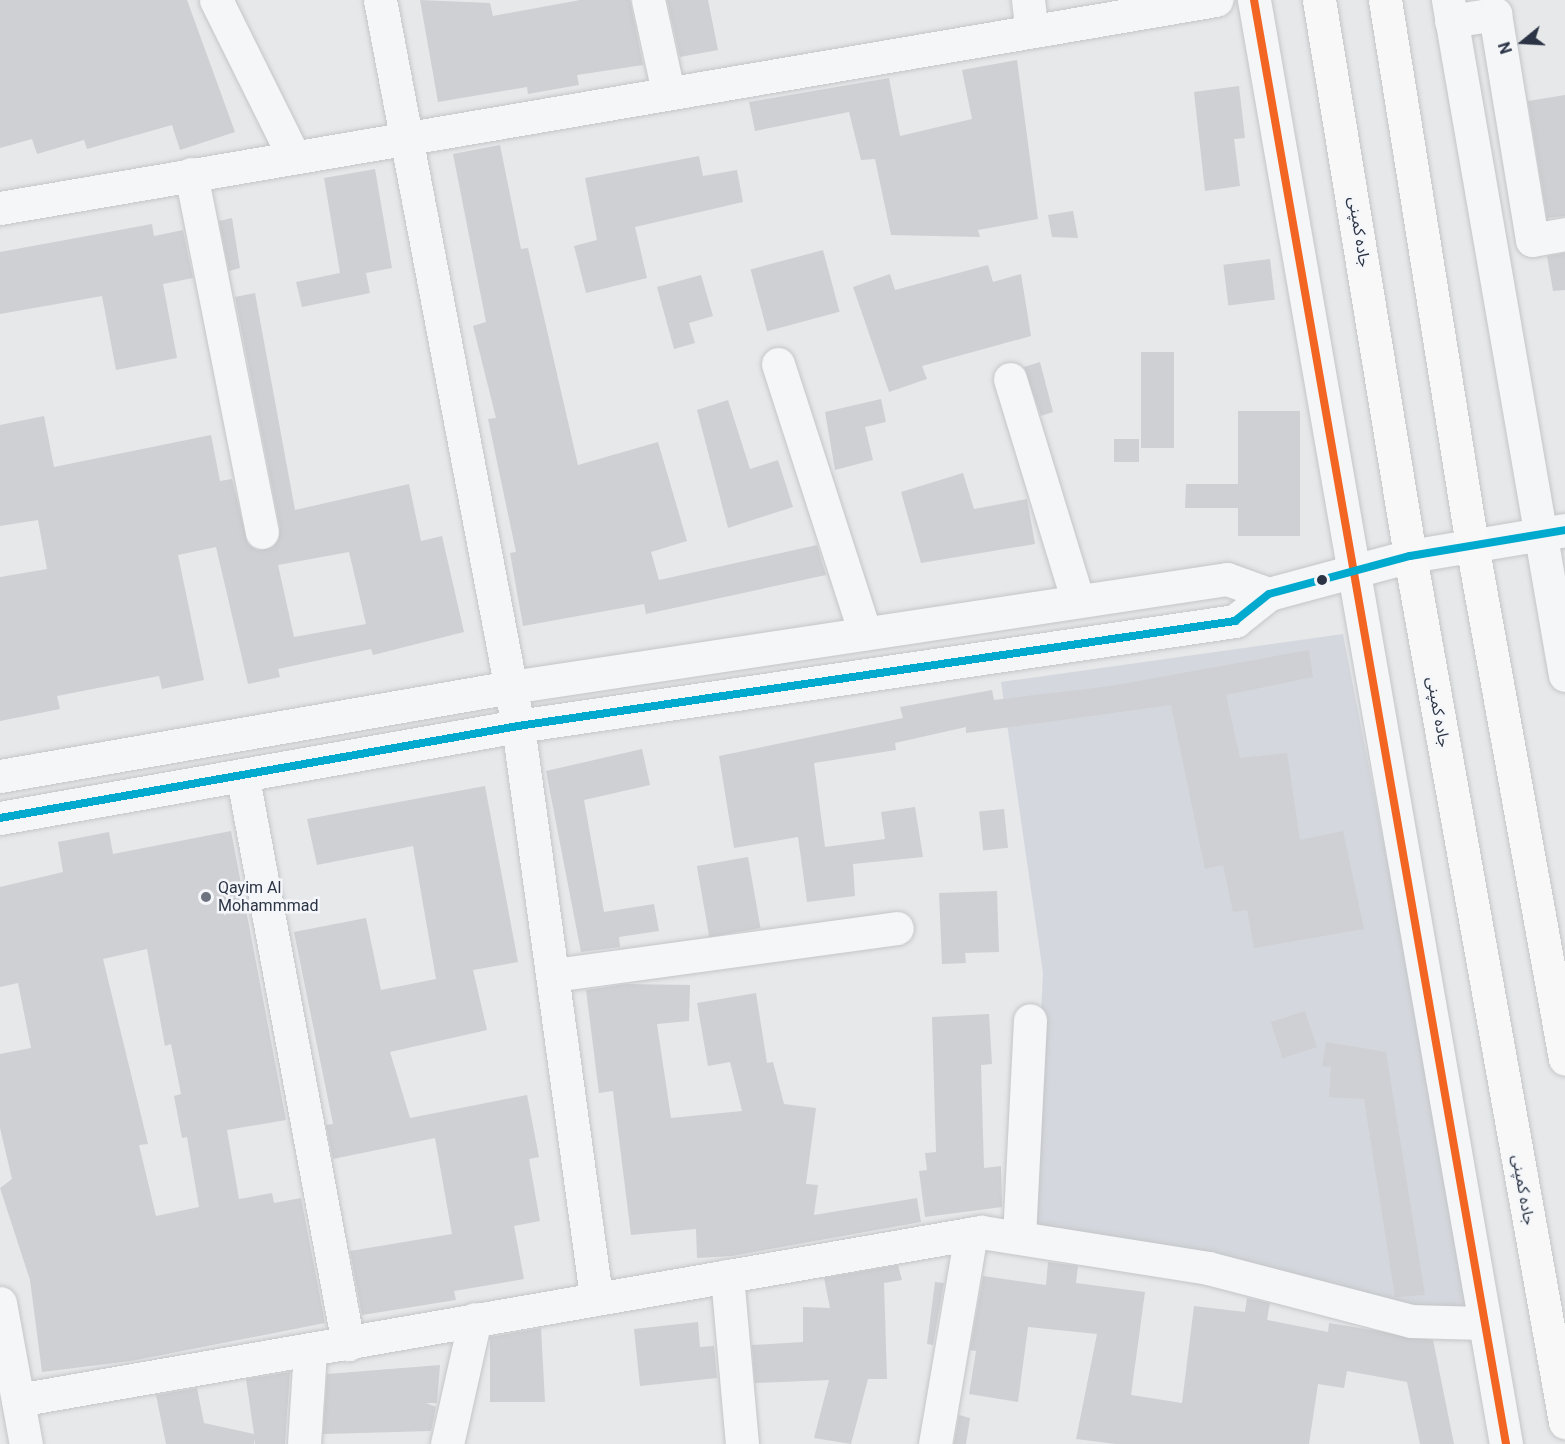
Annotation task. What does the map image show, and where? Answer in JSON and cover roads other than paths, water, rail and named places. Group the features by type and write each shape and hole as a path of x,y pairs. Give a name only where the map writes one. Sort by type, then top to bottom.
{"highway":[{"name":"جاده کمپنی","path":"1319,0 1410,556 1565,1422"},
{"path":"1385,0 1472,545 1565,1059"}],"street":[{"path":"216,0 293,155"},
{"path":"380,0 404,136 518,726 554,975 596,1296"},
{"path":"648,0 668,92"},
{"path":"0,208 293,155 668,92 1030,16 1216,0"},
{"path":"1254,0 1357,571 1482,1323 1506,1444"},
{"path":"1565,234 1532,240 1496,14 1450,11 1553,532 1565,675"},
{"path":"191,174 262,532"},
{"path":"778,364 865,633"},
{"path":"1010,379 1078,601"},
{"path":"0,818 243,778 518,726 1235,621 1269,594 1410,556 1553,532"},
{"path":"0,776 511,687 1227,579 1269,594"},
{"path":"243,778 348,1344"},
{"path":"554,975 897,928"},
{"path":"1018,1237 1030,1020"},
{"path":"18,1400 348,1344 596,1296 971,1234 1018,1237 1208,1268 1411,1321 1482,1323"},
{"path":"935,1444 971,1234"},
{"path":"727,1276 742,1444"},
{"path":"0,1303 26,1444"},
{"path":"447,1444 475,1319"},
{"path":"304,1444 310,1350"}],"place":[{"name":"Qayim Al Mohammmad","path":"206,897"}]}
